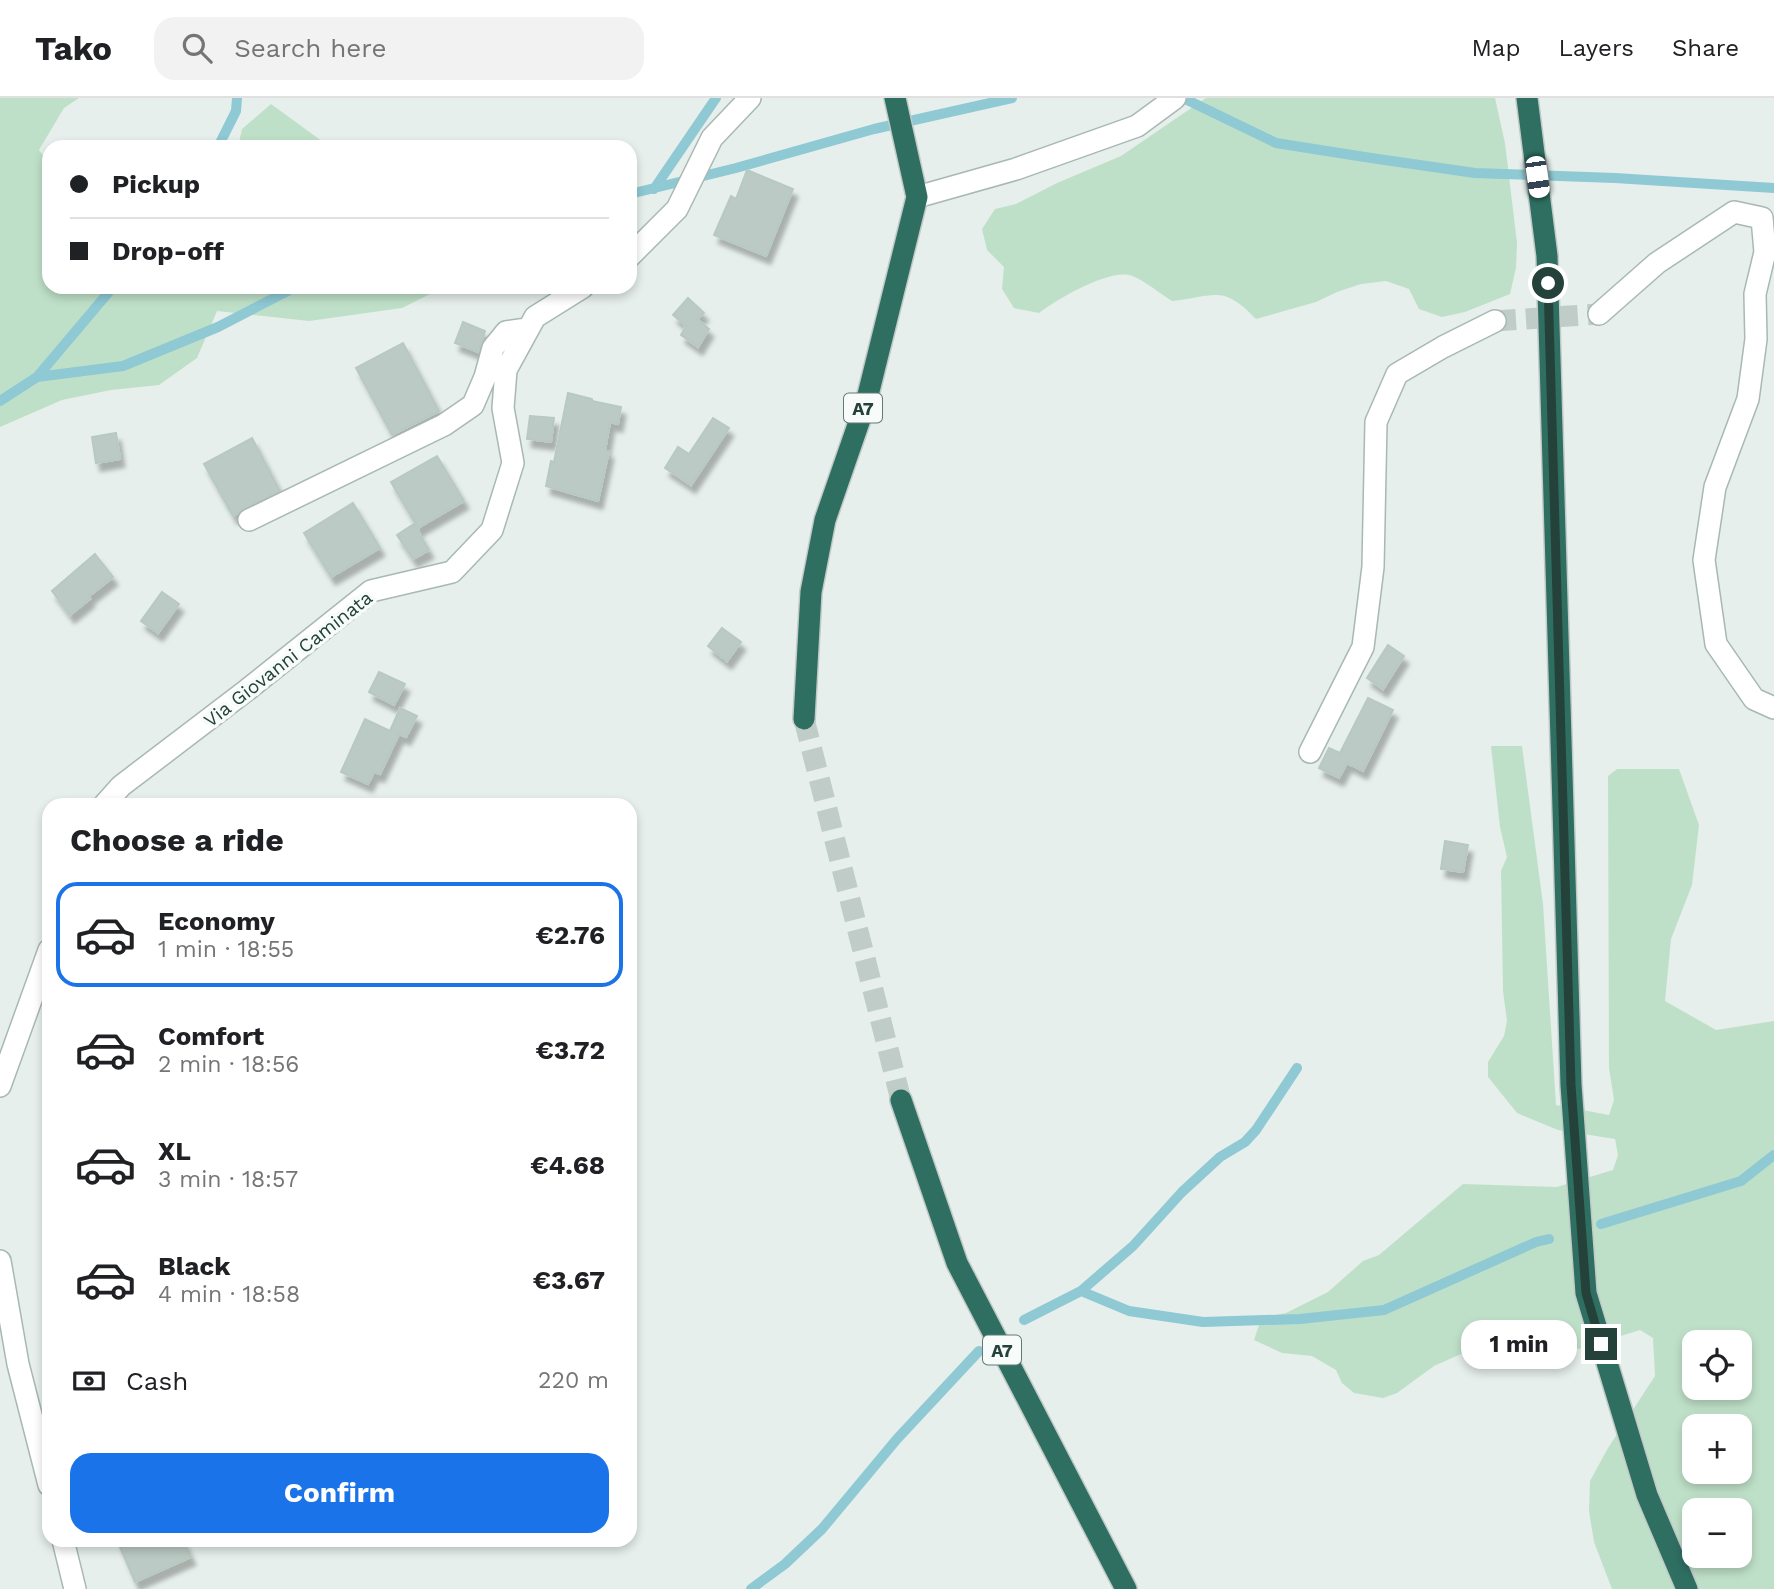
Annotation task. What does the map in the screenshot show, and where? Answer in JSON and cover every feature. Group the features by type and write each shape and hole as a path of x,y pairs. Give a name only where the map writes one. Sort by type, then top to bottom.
{"highway":[{"name":"A7","path":"804,719 811,593 825,520 867,399 917,197 895,98"},
{"path":"1527,98 1548,256 1571,1085 1586,1293 1647,1495 1687,1589"},
{"name":"A7","path":"901,1100 957,1263 1126,1589"}],"street":[{"path":"637,249 677,209 712,138 750,98"},
{"path":"917,197 1016,169 1137,126 1175,98"},
{"path":"1599,314 1657,263 1734,212 1762,218 1765,252 1755,294 1756,339 1748,399 1716,487 1704,560 1716,644 1754,699 1774,708"},
{"name":"Via Giovanni Caminata","path":"110,798 121,786 371,591 452,572 492,530 513,463 503,408 506,370 534,317 572,294"},
{"path":"1310,752 1363,648 1373,567 1376,422 1397,374 1495,321"},
{"path":"249,520 444,425 473,405 493,348 506,332 527,329"},
{"path":"0,1086 42,969"},
{"path":"0,1261 18,1364 42,1458"},
{"path":"65,1547 75,1589"}],"green space":[{"path":"0,98 79,98 64,108 45,140 42,140 39,150 42,154 42,294 430,294 402,308 309,321 217,311 197,358 159,385 111,390 62,400 0,427"},
{"path":"1206,98 1495,98 1505,143 1517,243 1516,268 1510,294 1465,312 1442,317 1419,309 1409,289 1386,281 1361,284 1316,302 1256,319 1245,308 1226,297 1209,295 1172,301 1139,279 1119,275 1082,287 1039,313 1014,308 1002,289 1004,267 987,250 982,229 995,209 1016,204 1121,156"},
{"path":"271,104 320,140 240,140 242,129"},
{"path":"1491,746 1522,746 1543,904 1556,1105 1609,1115 1614,1100 1609,1068 1608,776 1617,769 1679,769 1699,825 1692,885 1671,939 1665,1001 1716,1030 1774,1021 1774,1589 1612,1589 1594,1542 1589,1511 1590,1481 1655,1376 1653,1338 1640,1330 1579,1349 1549,1345 1506,1355 1461,1354 1434,1366 1397,1393 1383,1398 1354,1393 1342,1383 1336,1370 1312,1356 1282,1353 1254,1340 1259,1325 1271,1316 1286,1313 1328,1292 1363,1261 1379,1255 1463,1184 1557,1187 1613,1170 1618,1155 1615,1139 1558,1130 1517,1113 1488,1077 1488,1062 1504,1036 1507,1021 1503,991 1501,871 1507,857 1500,827"}],"building":[{"path":"747,170 793,189 766,256 714,235 731,196 736,199"},
{"path":"688,298 704,313 697,319 709,329 698,347 681,335 686,326 673,315"},
{"path":"463,322 485,331 478,352 455,343"},
{"path":"403,343 439,411 392,435 356,368"},
{"path":"568,393 621,407 618,424 610,422 605,451 609,451 598,501 546,486 551,461 554,462"},
{"path":"530,416 554,418 551,442 527,439"},
{"path":"713,418 729,428 691,485 665,468 678,447 689,454"},
{"path":"116,433 120,459 96,463 92,437"},
{"path":"252,438 280,491 233,516 204,464"},
{"path":"437,456 464,501 418,528 391,482"},
{"path":"353,503 380,548 331,577 304,533"},
{"path":"414,524 429,550 413,559 397,535"},
{"path":"95,554 113,577 70,615 52,591"},
{"path":"162,592 179,604 158,633 141,621"},
{"path":"722,628 741,642 727,661 708,646"},
{"path":"1388,645 1404,656 1383,689 1367,678"},
{"path":"379,672 405,684 394,705 369,692"},
{"path":"1368,698 1393,710 1363,771 1347,763 1339,778 1319,768 1329,748 1340,753"},
{"path":"400,708 417,716 406,737 399,734 380,774 374,772 368,784 341,772 365,719 390,731"},
{"path":"1445,841 1468,845 1463,872 1441,869"},
{"path":"120,1547 186,1547 191,1557 135,1582"}],"waterway":[{"path":"222,140 236,111 237,98"},
{"path":"654,189 716,98"},
{"path":"637,192 874,129 1012,98"},
{"path":"1183,98 1276,143 1371,158 1475,173 1774,188"},
{"path":"37,377 107,294"},
{"path":"0,401 37,377 123,366 218,327 282,294"},
{"path":"1024,1320 1081,1291 1133,1246 1182,1192 1220,1157 1245,1142 1256,1130 1297,1068"},
{"path":"1601,1224 1741,1181 1774,1155"},
{"path":"1081,1291 1129,1311 1203,1322 1300,1319 1384,1310 1536,1242 1549,1239"},
{"path":"751,1589 785,1564 822,1529 897,1439 979,1351"}],"tunnel":[{"path":"1495,321 1599,314"},
{"path":"804,719 901,1100"}],"route":[{"path":"1548,283 1571,1085 1586,1293 1601,1344"}]}
